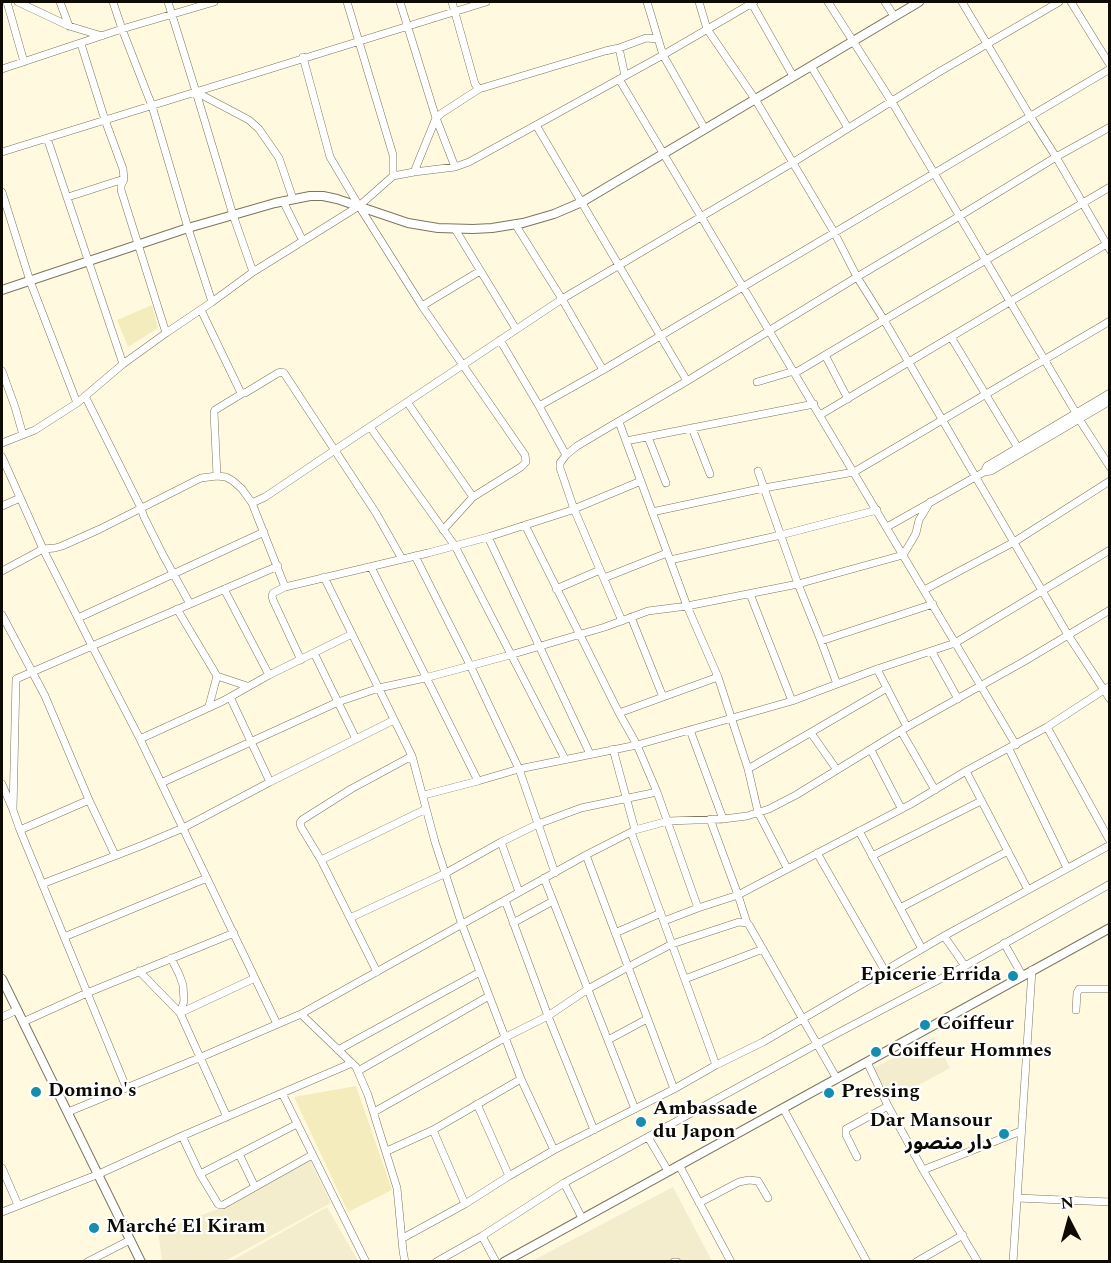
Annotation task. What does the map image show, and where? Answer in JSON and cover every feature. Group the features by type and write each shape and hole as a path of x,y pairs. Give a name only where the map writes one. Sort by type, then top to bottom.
{"street":[{"path":"7,2 24,62"},
{"path":"18,2 69,26 103,36"},
{"path":"60,2 69,26"},
{"path":"113,2 152,106 188,228 213,302"},
{"path":"168,2 233,215 253,272"},
{"path":"2,69 122,29 214,2"},
{"path":"347,2 393,155 393,176"},
{"path":"400,2 436,118 454,167"},
{"path":"452,2 475,84 479,89"},
{"path":"2,153 303,57 486,2"},
{"path":"647,2 663,55 705,129"},
{"path":"699,2 707,29 754,99 834,232 857,277 1068,635 1107,687 1110,699"},
{"path":"2,443 35,430 77,403 123,364 166,333 253,272 358,206 393,176 454,167 469,162 663,55 752,2 793,76"},
{"path":"828,2 892,102 958,217 1110,467"},
{"path":"885,2 894,16"},
{"path":"2,290 188,228 293,199 322,196 408,223 455,229 492,228 554,214 582,202 919,2"},
{"path":"820,415 1108,245 962,2"},
{"path":"252,503 265,497 562,299 1059,2"},
{"path":"539,406 1110,67 1071,2"},
{"path":"414,172 436,118 479,89 646,38 658,39"},
{"path":"81,44 123,168 124,179 121,190 166,333"},
{"path":"619,48 622,77 664,153 1016,745"},
{"path":"303,57 330,157 358,206 422,306 525,455 526,462 521,467 473,497 443,530"},
{"path":"811,66 848,128"},
{"path":"196,92 249,120 259,129 279,158 293,199"},
{"path":"536,124 687,381"},
{"path":"622,621 574,508 560,468 560,463 566,455 577,446 1056,157 1110,127"},
{"path":"47,138 123,364"},
{"path":"68,197 124,179"},
{"path":"757,382 795,372 1110,187"},
{"path":"2,192 30,281 77,403"},
{"path":"283,201 303,242"},
{"path":"515,224 603,370"},
{"path":"455,229 516,329"},
{"path":"422,306 480,271"},
{"path":"201,310 243,393"},
{"path":"652,512 854,472 1110,321"},
{"path":"951,337 1018,448"},
{"path":"500,340 566,455"},
{"path":"825,355 848,399"},
{"path":"2,371 23,435"},
{"path":"217,476 215,410 282,372 376,513 402,559"},
{"path":"887,527 975,476 992,471 1110,393"},
{"path":"85,396 149,528 190,604"},
{"path":"984,472 987,466 1018,448 1110,401"},
{"path":"407,402 473,497"},
{"path":"626,441 814,404"},
{"path":"619,422 687,606 733,718 758,812 787,868"},
{"path":"370,427 455,546 565,759"},
{"path":"692,428 710,474"},
{"path":"648,437 666,483"},
{"path":"2,457 43,549 140,739 277,1024"},
{"path":"758,471 837,684"},
{"path":"2,571 43,549 62,546 201,478 217,476 233,481 252,503 285,587"},
{"path":"301,660 272,596 273,593 285,587 488,537 552,517 641,481"},
{"path":"924,590 1014,542 1110,481"},
{"path":"2,506 20,498"},
{"path":"161,783 338,702 379,688 510,655 648,611 687,606 798,584 903,555 930,502"},
{"path":"604,578 668,556 781,535 877,510"},
{"path":"525,525 618,713 637,745 668,821 698,908"},
{"path":"78,618 264,532"},
{"path":"488,537 590,754"},
{"path":"424,795 519,769 637,745 733,718 792,701 932,652 955,643 1110,550"},
{"path":"415,556 519,769 555,873"},
{"path":"13,810 16,679 278,566"},
{"path":"371,567 478,781"},
{"path":"556,589 600,570"},
{"path":"324,577 412,756 435,842 462,925 521,1079 554,1150"},
{"path":"224,589 269,675"},
{"path":"750,594 792,701"},
{"path":"821,641 933,604"},
{"path":"177,609 217,676 247,686"},
{"path":"68,1112 301,1014 633,831 668,821 747,816 796,795 904,729 1110,610"},
{"path":"2,615 45,696 115,855"},
{"path":"631,616 663,697"},
{"path":"140,739 230,697 247,686 352,634"},
{"path":"932,652 958,699"},
{"path":"314,653 356,739"},
{"path":"878,669 904,729 935,790"},
{"path":"209,706 217,676"},
{"path":"618,713 718,677"},
{"path":"664,921 738,895 1009,749 1107,687"},
{"path":"748,769 887,688"},
{"path":"230,697 270,782"},
{"path":"42,884 183,828 394,720"},
{"path":"403,1238 465,1204 554,1150 763,1042 944,936 1110,843 1047,727"},
{"path":"690,730 723,819"},
{"path":"811,733 837,770"},
{"path":"1009,749 1067,868"},
{"path":"613,750 627,799 633,831 660,913 716,1065"},
{"path":"871,750 901,808"},
{"path":"377,972 300,823 351,789 412,756"},
{"path":"966,771 1028,890"},
{"path":"2,784 126,1087"},
{"path":"350,918 446,873 538,824 581,808 657,792"},
{"path":"20,831 89,800"},
{"path":"872,856 981,801"},
{"path":"321,860 426,809"},
{"path":"710,819 747,923 837,1079"},
{"path":"858,831 922,949"},
{"path":"501,842 519,892"},
{"path":"900,908 1008,850"},
{"path":"816,853 885,971"},
{"path":"586,855 674,1089"},
{"path":"64,937 207,878"},
{"path":"544,879 635,1109"},
{"path":"436,1262 482,1236 564,1183 817,1044 965,966 1110,884"},
{"path":"505,900 594,1130"},
{"path":"513,923 553,901"},
{"path":"615,933 660,913"},
{"path":"374,1112 506,1037 548,1016 588,990 672,944 739,922 747,923"},
{"path":"504,1262 1110,928"},
{"path":"23,1022 87,993 234,933"},
{"path":"944,936 965,966"},
{"path":"1004,944 1022,975"},
{"path":"685,979 763,949"},
{"path":"171,958 183,985 184,1001 180,1012"},
{"path":"1013,1262 1032,970"},
{"path":"140,971 180,1012 227,1117"},
{"path":"338,1050 480,972"},
{"path":"180,1012 255,978"},
{"path":"2,979 141,1262"},
{"path":"1077,1010 1078,989 1110,989"},
{"path":"358,1071 489,996"},
{"path":"2,1017 17,1010"},
{"path":"301,1014 358,1071 387,1151 398,1192 405,1262"},
{"path":"608,1040 647,1019"},
{"path":"867,1062 923,1170 978,1262"},
{"path":"2,1212 99,1174 352,1063"},
{"path":"387,1151 433,1130 521,1079"},
{"path":"282,1093 366,1262"},
{"path":"477,1104 509,1176"},
{"path":"857,1157 846,1136 846,1129 888,1106"},
{"path":"783,1108 867,1262"},
{"path":"200,1174 297,1124"},
{"path":"433,1130 465,1204"},
{"path":"923,1170 1021,1131"},
{"path":"182,1136 200,1174 220,1205 312,1155"},
{"path":"648,1137 668,1171"},
{"path":"239,1154 255,1187"},
{"path":"679,1165 730,1262"},
{"path":"2,1168 18,1206"},
{"path":"699,1203 739,1182 749,1180 758,1181 768,1198"},
{"path":"564,1183 582,1218"},
{"path":"1017,1198 1110,1202"},
{"path":"916,1262 963,1235"},
{"path":"482,1236 496,1262"},
{"path":"87,1262 130,1240"}],"shaded area":[{"path":"152,305 158,328 128,347 117,320"},
{"path":"934,1037 950,1068 891,1100 874,1068"},
{"path":"356,1086 392,1190 348,1212 294,1097"},
{"path":"310,1160 331,1203 225,1261 162,1261 158,1231 229,1205"},
{"path":"673,1187 712,1261 530,1262"},
{"path":"327,1207 358,1261 231,1261"}],"place":[{"name":"Epicerie Errida","path":"1013,976"},
{"name":"Coiffeur","path":"925,1025"},
{"name":"Coiffeur Hommes","path":"876,1052"},
{"name":"Domino's","path":"36,1092"},
{"name":"Pressing","path":"829,1093"},
{"name":"Ambassade du Japon","path":"641,1122"},
{"name":"Dar Mansour دار منصور","path":"1004,1134"},
{"name":"Marché El Kiram","path":"94,1228"}]}
